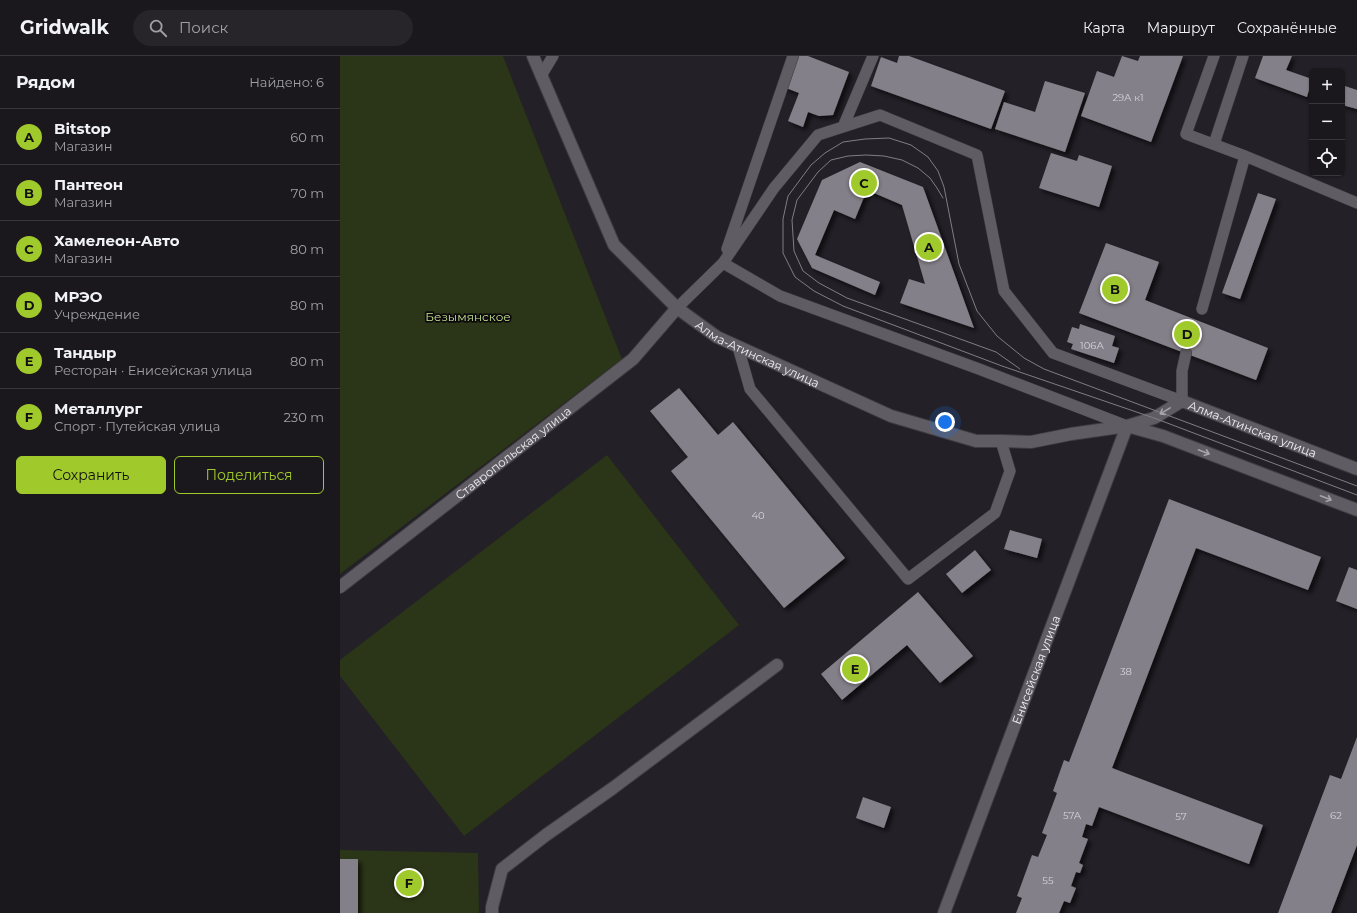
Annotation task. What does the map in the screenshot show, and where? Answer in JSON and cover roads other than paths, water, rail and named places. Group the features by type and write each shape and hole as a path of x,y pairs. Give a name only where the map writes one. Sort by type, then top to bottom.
{"street":[{"name":"Алма-Атинская улица","path":"534,56 541,76 614,245 677,308 717,337 891,416 976,442 1031,442 1127,426 1154,418 1182,401 1357,469"},
{"name":"Ставропольская улица","path":"340,587 633,359 677,308"},
{"name":"Алма-Атинская улица","path":"1127,426 1163,436 1357,510"},
{"name":"Енисейская улица","path":"944,913 1127,426"},
{"path":"495,911 502,869 777,665"}],"lane":[{"path":"541,76 553,56"},
{"path":"723,263 793,56"},
{"path":"843,127 872,56"},
{"path":"1214,56 1186,134 1245,156 1357,203"},
{"path":"1214,144 1243,56"},
{"path":"677,308 723,263 774,188 818,135 880,115 977,155 1004,291 1053,352 1182,401 1182,370 1186,353"},
{"path":"1202,309 1245,156"},
{"path":"723,263 780,296 1127,426"},
{"path":"738,347 750,389 908,579 995,513 1010,470 1001,441"}],"tram line":[{"path":"1357,486 1044,369 1024,358 997,336 977,311 959,264 944,187 938,171 928,157 911,145 889,138 843,142 825,153 811,165 788,196 783,219 783,253 795,277 814,291 843,306 1002,366 1154,418 1357,495"},
{"path":"943,198 930,178 918,168 902,160 884,156 866,155 848,156 831,160 818,172 797,200 792,220 794,251 803,271 819,283 847,298 996,352 1020,369"}],"place":[{"name":"Хамелеон-Авто","path":"864,183"},
{"name":"Bitstop","path":"929,247"},
{"name":"Пантеон","path":"1115,289"},
{"name":"МРЭО","path":"1187,334"},
{"name":"Тандыр","path":"855,669"},
{"name":"Металлург","path":"409,883"}],"park label":[{"name":"Безымянское","path":"468,316"}]}
